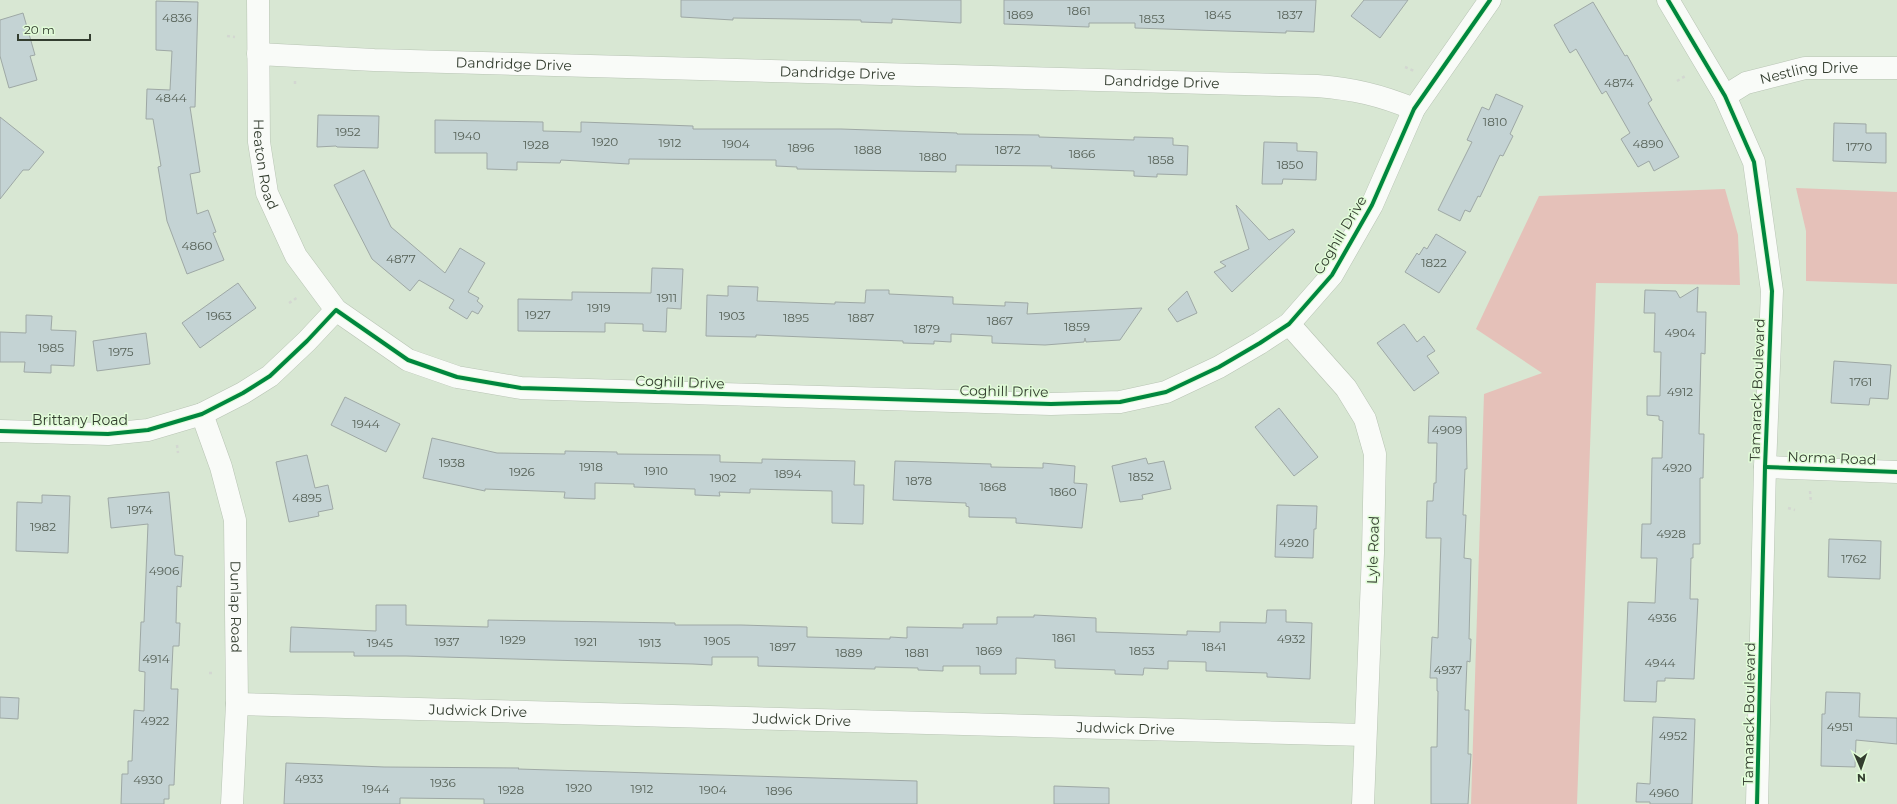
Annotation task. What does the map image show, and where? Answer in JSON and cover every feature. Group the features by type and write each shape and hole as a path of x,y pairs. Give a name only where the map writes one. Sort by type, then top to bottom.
{"street":[{"name":"Heaton Road","path":"258,0 259,142 267,193 296,256 336,310"},
{"name":"Coghill Drive","path":"336,310 408,360 457,378 521,388 1051,404 1120,402 1166,392 1219,367 1289,324 1332,275 1372,204 1414,108 1490,0"},
{"name":"Tamarack Boulevard","path":"1668,0 1725,96 1754,162 1772,291 1765,467 1758,804"},
{"name":"Dandridge Drive","path":"258,54 374,60 1317,86 1358,90 1384,96 1414,108"},
{"name":"Nestling Drive","path":"1725,96 1746,83 1805,68 1897,68"},
{"name":"Brittany Road","path":"0,431 108,434 148,430 202,414 243,393 270,376 307,342 336,310"},
{"name":"Lyle Road","path":"1289,324 1346,388 1366,419 1375,454 1373,553 1363,804"},
{"name":"Dunlap Road","path":"202,414 221,467 235,520 238,704 232,804"},
{"name":"Norma Road","path":"1765,467 1897,472"},
{"name":"Judwick Drive","path":"238,704 1366,735"}],"path":[{"path":"227,36 238,37"},
{"path":"1405,67 1414,71"},
{"path":"1677,81 1687,75"},
{"path":"289,303 300,296"},
{"path":"176,443 178,453"},
{"path":"1810,490 1811,503"}],"shaded area":[{"path":"1796,188 1897,192 1897,284 1806,281 1806,231"},
{"path":"1725,189 1738,235 1740,285 1596,283 1577,804 1471,804 1484,394 1542,373 1476,329 1539,196"}],"building":[{"path":"681,0 961,0 961,23 892,19 892,23 861,22 861,20 733,18 733,20 681,17"},
{"path":"1004,0 1316,0 1314,32 1286,31 1286,33 1135,28 1135,23 1089,23 1089,27 1004,24"},
{"path":"1364,0 1408,0 1380,38 1351,16"},
{"path":"156,1 198,2 195,107 190,107 200,172 190,174 197,214 208,210 216,232 213,233 224,260 187,274 167,221 158,167 161,166 153,119 146,119 147,89 170,90 172,51 156,50"},
{"path":"1593,2 1625,56 1627,55 1652,100 1648,103 1679,157 1654,171 1649,161 1638,167 1621,139 1630,133 1606,91 1602,94 1576,49 1570,53 1554,25"},
{"path":"23,13 35,55 30,56 37,80 9,88 0,56 0,20"},
{"path":"1496,94 1523,106 1510,134 1513,136 1503,156 1500,155 1480,197 1478,196 1470,212 1465,210 1460,221 1438,210 1472,142 1467,140 1482,107 1489,110"},
{"path":"318,115 379,116 378,148 336,146 317,147"},
{"path":"0,117 44,152 29,170 23,170 0,199"},
{"path":"435,120 543,122 543,131 581,132 581,122 693,126 693,129 841,129 957,134 1039,135 1039,137 1134,140 1134,137 1173,138 1173,145 1188,146 1187,175 1157,174 1157,177 1134,176 1134,171 1051,168 1052,166 956,165 956,172 797,169 797,167 776,166 776,160 629,159 629,164 561,160 560,163 517,162 517,170 487,169 487,153 435,153"},
{"path":"1834,123 1866,124 1866,133 1886,133 1886,163 1833,161"},
{"path":"1264,142 1297,143 1297,151 1317,152 1316,180 1283,179 1282,184 1262,184"},
{"path":"364,170 391,227 445,273 460,248 485,263 468,292 479,298 477,301 483,306 478,314 472,311 467,319 449,308 454,300 419,280 410,291 372,259 334,185"},
{"path":"1236,205 1269,240 1293,229 1295,232 1232,292 1214,272 1226,266 1220,262 1249,249"},
{"path":"1436,234 1466,252 1439,293 1405,272 1417,253 1419,255 1424,247 1427,249"},
{"path":"652,268 683,269 681,309 667,308 666,332 643,331 643,324 605,323 605,332 518,331 518,299 572,300 572,292 651,293"},
{"path":"238,283 256,308 200,348 182,323"},
{"path":"728,286 758,287 757,301 835,304 835,302 865,303 866,290 889,290 889,294 953,297 953,304 1005,306 1005,302 1028,303 1027,314 1142,308 1120,340 1086,342 1085,338 1084,342 1045,345 992,343 992,336 951,334 951,342 934,341 934,344 903,343 903,341 756,335 756,337 706,336 707,295 728,296"},
{"path":"1698,287 1697,312 1706,312 1705,354 1701,353 1699,434 1704,434 1703,478 1700,478 1700,544 1693,544 1693,558 1691,558 1690,599 1698,599 1694,679 1665,678 1665,681 1657,681 1656,702 1624,701 1628,602 1655,603 1657,558 1641,558 1642,524 1651,524 1652,458 1662,458 1663,421 1659,420 1659,416 1647,415 1647,396 1660,396 1661,352 1654,352 1655,313 1644,313 1645,290 1676,291 1680,298"},
{"path":"1187,291 1197,313 1177,322 1168,309"},
{"path":"26,315 52,316 51,330 76,331 74,366 51,365 51,373 24,372 25,362 0,362 0,332 26,333"},
{"path":"1404,324 1417,342 1424,336 1435,351 1427,356 1439,373 1414,391 1377,343"},
{"path":"146,333 150,364 97,371 93,341"},
{"path":"1834,361 1891,365 1888,399 1870,398 1869,405 1831,403"},
{"path":"345,397 400,424 386,452 331,425"},
{"path":"1279,408 1318,457 1294,476 1255,427"},
{"path":"1429,416 1466,417 1467,469 1465,469 1463,515 1466,515 1464,558 1471,559 1469,639 1471,639 1470,662 1467,661 1465,710 1469,710 1468,754 1471,754 1468,804 1431,804 1431,747 1437,747 1438,691 1437,678 1430,678 1432,637 1438,638 1441,538 1426,538 1427,501 1433,501 1434,483 1436,483 1437,443 1428,443"},
{"path":"432,438 497,453 565,454 565,451 617,452 617,454 720,455 720,462 762,463 762,459 855,461 854,485 864,485 863,524 832,523 832,491 750,489 750,493 719,492 720,496 695,495 695,489 634,487 634,484 595,483 595,499 564,498 565,492 485,489 485,491 423,478"},
{"path":"307,455 315,488 328,485 333,509 318,512 319,516 289,522 276,462"},
{"path":"1146,458 1148,464 1164,461 1171,489 1142,495 1143,499 1120,502 1112,466"},
{"path":"895,461 991,464 991,467 1043,468 1043,463 1075,466 1074,483 1087,484 1082,528 1016,523 1016,518 969,517 969,507 966,506 966,503 893,500"},
{"path":"169,492 175,555 183,556 181,587 177,586 176,623 180,623 179,646 173,646 171,689 178,689 174,785 169,785 169,799 164,799 164,804 121,804 122,774 128,774 128,761 132,761 134,710 144,711 145,672 139,671 141,622 144,622 148,524 111,528 108,498"},
{"path":"42,495 70,496 68,553 16,551 17,502 42,503"},
{"path":"1277,505 1317,506 1316,529 1314,529 1313,558 1275,557"},
{"path":"1829,539 1881,541 1880,579 1828,577"},
{"path":"376,605 406,605 406,625 488,627 488,620 675,623 675,625 807,627 807,637 890,639 890,637 907,638 907,627 963,628 963,624 997,624 997,617 1034,617 1034,615 1096,618 1096,632 1187,635 1187,631 1220,632 1220,622 1266,623 1267,610 1286,610 1286,622 1312,623 1310,679 1267,677 1267,673 1206,671 1206,662 1168,661 1168,669 1144,668 1143,675 1115,674 1115,670 1055,668 1055,660 1016,658 1016,674 980,674 980,666 943,666 943,671 918,670 918,668 875,667 875,669 758,666 758,657 712,657 712,665 406,656 354,656 354,652 290,652 291,627 376,631"},
{"path":"1826,692 1860,693 1859,717 1897,718 1897,744 1856,740 1855,767 1821,766 1822,714 1825,714"},
{"path":"0,697 19,698 18,719 0,718"},
{"path":"1653,717 1695,719 1692,804 1650,804 1650,802 1636,802 1637,783 1650,784"},
{"path":"286,763 384,767 519,768 518,769 917,781 917,804 484,804 484,799 400,798 400,804 284,804"},
{"path":"1054,786 1109,788 1109,804 1054,804"}],"cycle path":[{"path":"0,431 108,434 148,430 202,414 243,393 270,376 307,341 336,310 408,360 457,377 521,388 1051,404 1120,402 1166,392 1219,367 1289,324 1332,275 1372,205 1414,109 1490,0"},
{"path":"1668,0 1725,96 1754,162 1772,291 1765,467 1757,804"},
{"path":"1765,467 1897,472"}]}
